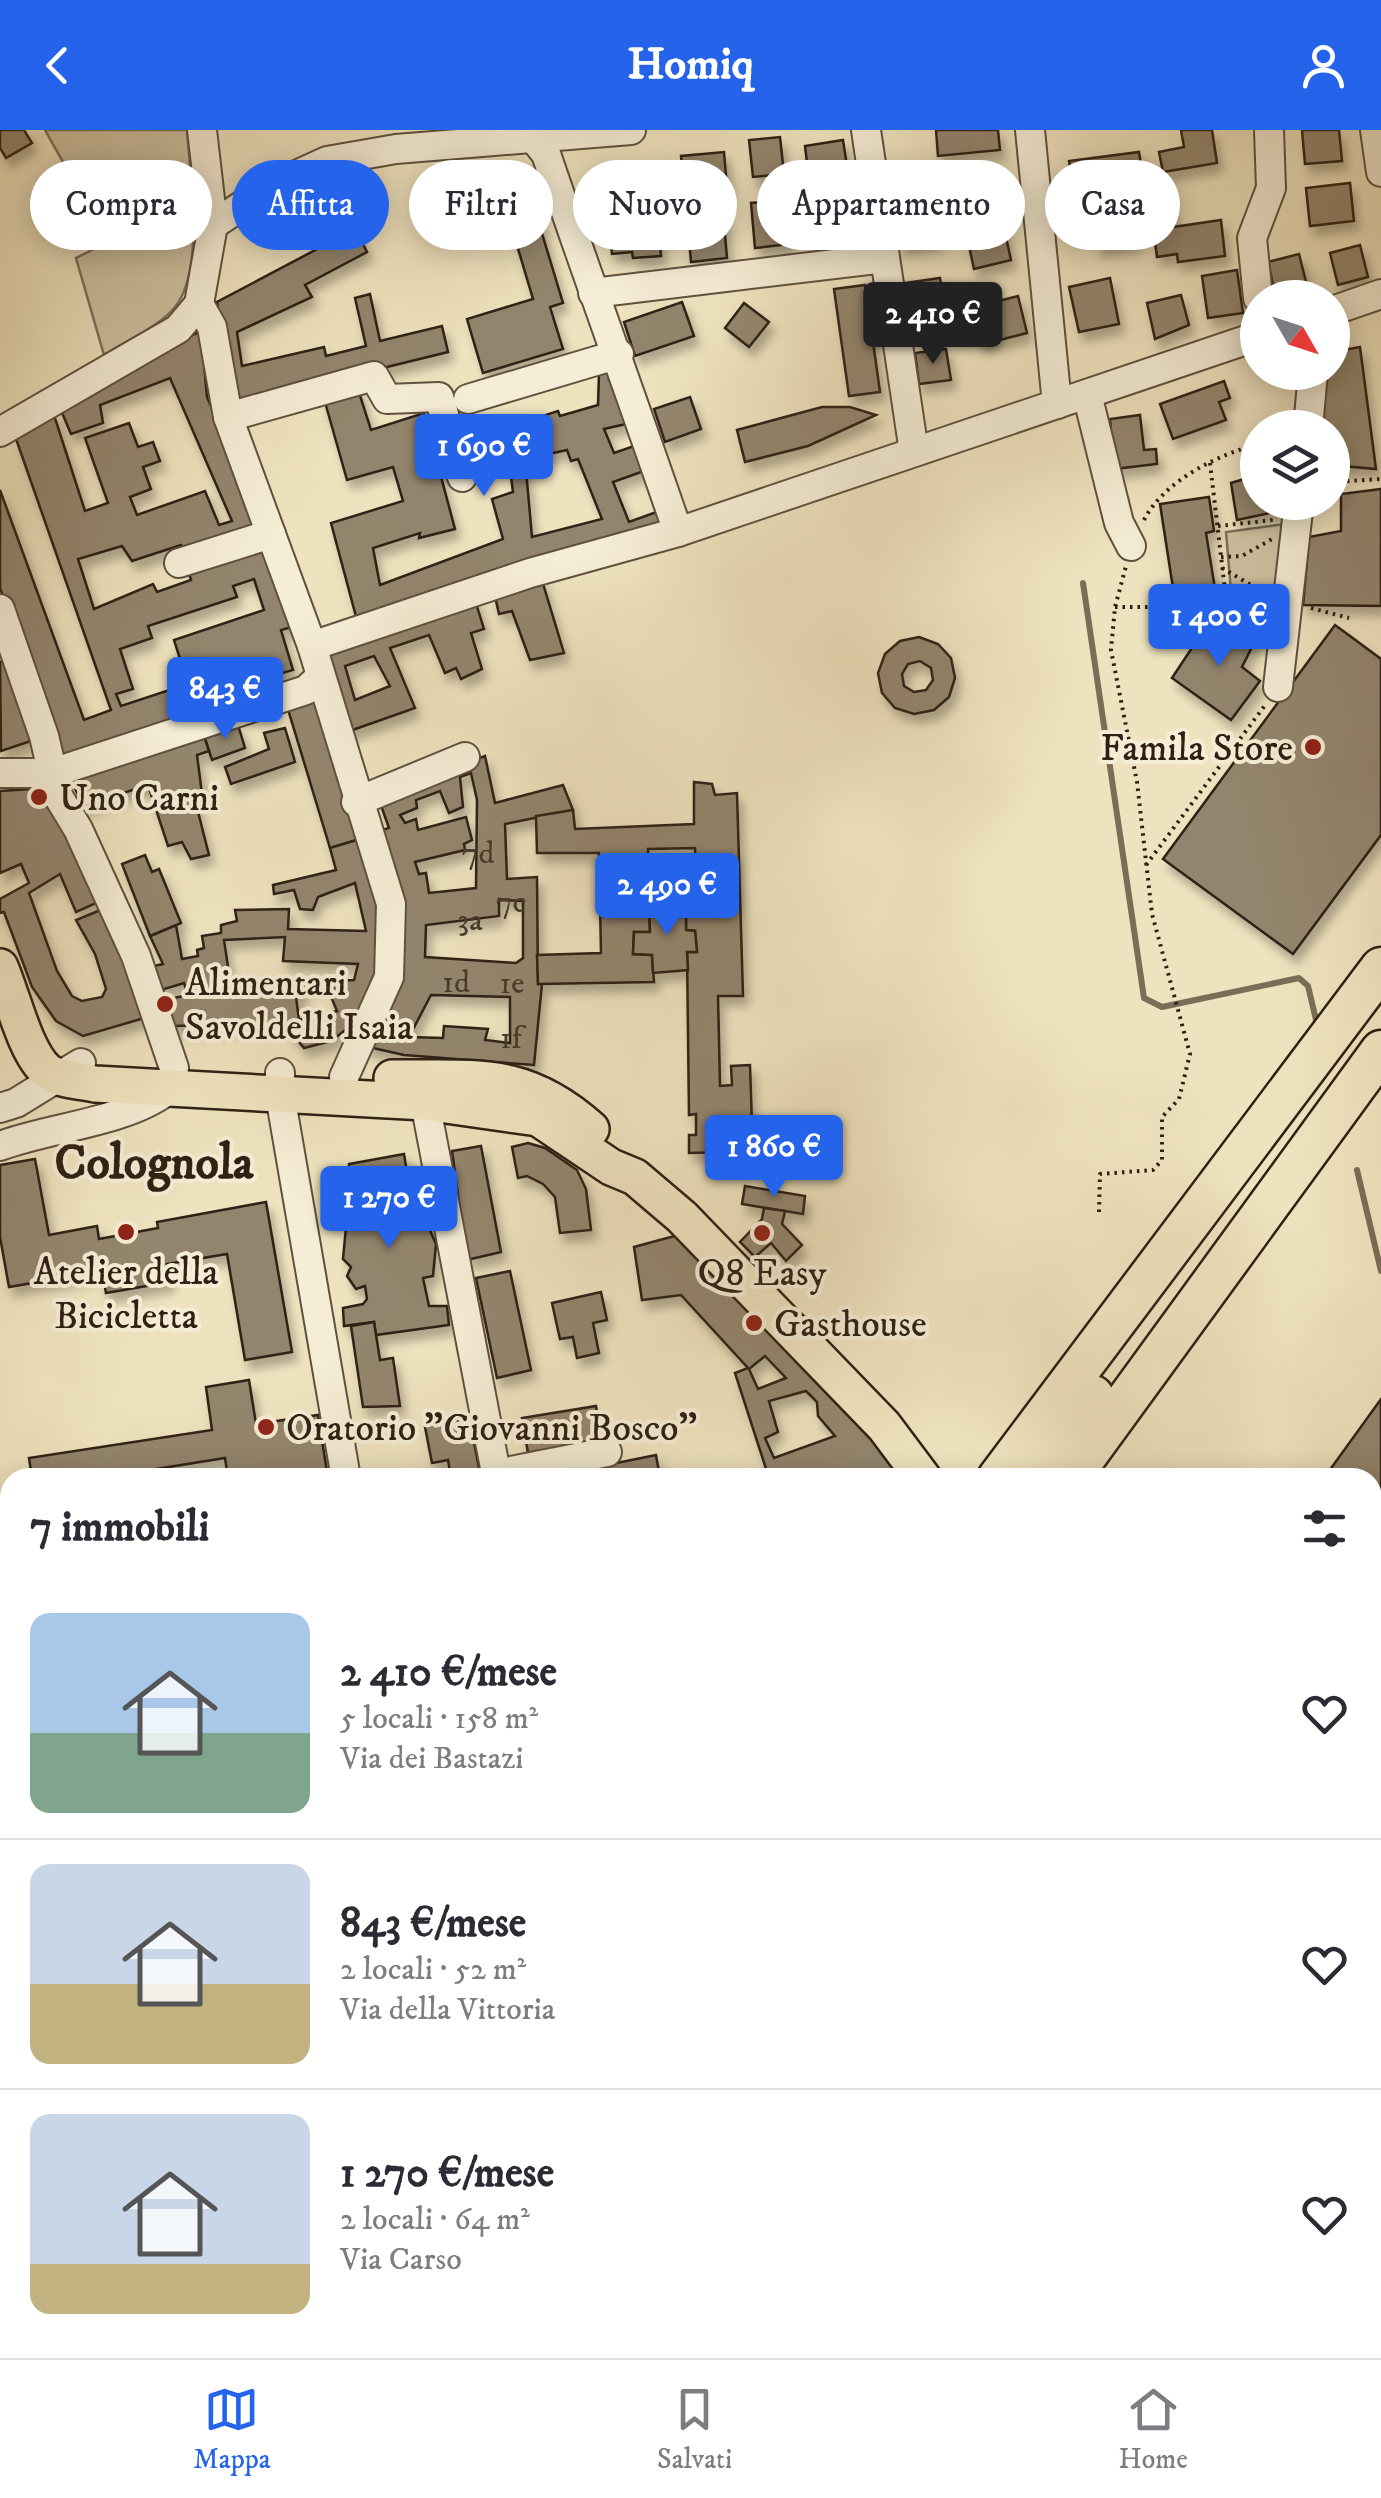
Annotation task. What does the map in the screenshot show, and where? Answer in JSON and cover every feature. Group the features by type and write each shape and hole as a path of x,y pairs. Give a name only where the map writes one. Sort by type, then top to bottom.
{"highway":[{"path":"1006,1468 1381,968"},
{"path":"1059,1468 1381,1000"},
{"path":"1060,1468 1381,1051"},
{"path":"1109,1468 1381,1092"}],"main road":[{"path":"0,967 36,1056 46,1070 280,1084 538,1118 611,1167 635,1177 682,1217 902,1446 916,1468"},
{"path":"280,1084 344,1076 491,1080 540,1090 623,1157 635,1177"},
{"path":"902,1446 934,1468"}],"street":[{"path":"202,130 205,160"},
{"path":"212,214 328,162 496,136 534,139 631,130"},
{"path":"866,130 914,452"},
{"path":"1030,130 1057,404"},
{"path":"1256,280 1252,238 1271,188 1270,130"},
{"path":"1376,130 1381,172"},
{"path":"534,139 546,154 593,293 620,354 678,532"},
{"path":"0,432 178,329 200,304 207,250"},
{"path":"593,293 884,258"},
{"path":"1350,304 1381,294"},
{"path":"200,304 212,326 228,416 312,646 356,802 392,904 393,941 388,977 344,1076"},
{"path":"312,646 530,573 678,532 1240,342"},
{"path":"468,399 620,354"},
{"path":"228,416 374,376 387,400 439,396 462,477"},
{"path":"1087,394 1119,524 1132,546"},
{"path":"1278,687 1297,520"},
{"path":"179,564 271,534"},
{"path":"0,609 44,736 58,796 78,829 136,956 171,1078 151,1103 44,1130 0,1146"},
{"path":"0,774 52,773 306,690 319,678"},
{"path":"356,802 465,756"},
{"path":"44,1130 67,1101 72,1073"},
{"path":"0,1108 72,1073"},
{"path":"280,1084 344,1468"},
{"path":"425,1102 495,1468"},
{"path":"534,1468 607,1452"}],"path":[{"path":"1099,1212 1100,1174 1153,1170 1162,1160 1162,1117 1179,1099 1190,1054 1152,914 1138,782 1112,650 1115,607 1132,546 1151,507 1210,463 1240,451"},
{"path":"1210,463 1227,607"},
{"path":"1350,481 1381,479"},
{"path":"1218,526 1250,520"},
{"path":"1221,557 1242,556 1262,547 1289,520"},
{"path":"1222,568 1287,607"},
{"path":"1115,607 1287,607 1328,609 1349,618"},
{"path":"1146,865 1278,687"}],"shaded area":[{"path":"45,130 187,130 189,160 62,160"},
{"path":"92,250 193,250 184,291 175,307 160,321 104,355 76,258"},
{"path":"1285,524 1277,602 1232,603 1226,532"}],"building":[{"path":"0,130 24,130 32,143 6,158 0,148"},
{"path":"936,130 998,130 1000,150 938,156"},
{"path":"1181,130 1212,130 1217,163 1180,169 1180,160 1161,160 1159,152 1184,147"},
{"path":"1302,130 1339,130 1342,161 1305,164"},
{"path":"780,137 782,160 757,160 757,177 753,177 749,140"},
{"path":"843,140 846,160 807,160 805,146"},
{"path":"724,152 725,160 681,160 681,156"},
{"path":"1139,152 1140,160 1077,160"},
{"path":"1350,183 1354,221 1310,226 1306,188"},
{"path":"757,202 755,248 751,203"},
{"path":"1221,220 1225,256 1178,262 1177,254 1157,257 1156,250 1180,250 1180,226"},
{"path":"1360,245 1368,277 1350,282 1337,280 1330,253"},
{"path":"315,250 366,250 305,285 312,297 237,332 242,366 324,347 326,356 366,346 355,298 370,294 380,341 442,326 448,352 232,405 217,302"},
{"path":"518,250 547,250 563,303 550,307 563,349 483,373 467,319 533,299"},
{"path":"612,250 660,250 661,256 633,258 632,252 612,254"},
{"path":"690,250 726,250 727,258 691,262"},
{"path":"970,250 1009,250 1011,260 974,269"},
{"path":"1299,254 1306,280 1272,280 1268,262"},
{"path":"1237,270 1240,313 1208,318 1202,276"},
{"path":"940,278 945,309 910,315 905,283"},
{"path":"1110,278 1119,324 1079,332 1069,287"},
{"path":"865,285 880,392 849,396 834,289"},
{"path":"1181,295 1189,325 1155,339 1147,303"},
{"path":"1018,296 1027,333 980,345 971,308"},
{"path":"682,302 694,336 635,356 624,322"},
{"path":"744,303 769,322 749,347 725,328"},
{"path":"201,331 207,397 264,528 187,555 181,545 132,561 122,546 78,559 94,609 153,584 157,592 191,580 187,566 269,543 299,625 281,630 293,670 275,675 281,692 64,763 0,588 0,490 84,720 111,710 15,436 53,412 85,511 108,503 85,438 129,423 138,447 153,442 160,461 143,467 151,489 130,497 137,515 205,491 219,525 232,521 170,378 100,405 103,423 71,434 60,408 161,349","holes":["254,579 264,610 174,640 188,684 121,706 116,694 133,689 120,649 152,638 148,626 237,597 233,586"]},
{"path":"1360,347 1376,469 1350,467 1350,410 1319,410 1320,390 1350,390 1350,349"},
{"path":"946,349 951,380 919,384 915,353"},
{"path":"612,370 609,380 615,384 626,424 604,429 614,453 634,446 644,471 613,482 629,522 662,510 664,527 358,624 331,523 403,501 393,467 347,480 323,395 357,386 371,430 424,413 455,529 419,538 420,533 373,548 380,585 503,539 492,499 513,492 507,446 483,453 481,436 558,411 560,416 598,405 599,374","holes":["567,450 571,461 578,459 602,519 532,537 525,459"]},
{"path":"1224,381 1230,398 1219,402 1226,420 1173,439 1160,404"},
{"path":"690,397 701,429 665,442 654,409"},
{"path":"822,407 850,407 876,415 808,446 745,462 737,430"},
{"path":"1140,415 1144,450 1156,449 1157,464 1114,469 1110,419"},
{"path":"1240,480 1237,520 1231,483"},
{"path":"1381,489 1381,606 1303,605 1309,537 1341,531 1341,520 1350,520 1350,493"},
{"path":"1209,497 1214,531 1206,533 1216,595 1175,601 1160,504"},
{"path":"541,577 564,653 530,660 512,611 499,614 494,592"},
{"path":"474,597 484,629 471,633 482,669 461,679 456,668 445,673 429,635 390,648 415,708 344,733 326,665 331,652","holes":["374,656 390,686 355,700 345,666"]},
{"path":"1211,619 1256,639 1242,667 1260,681 1231,720 1172,678"},
{"name":"Famila Store","path":"1335,625 1381,659 1381,835 1293,954 1163,859"},
{"path":"919,637 938,644 951,658 955,678 949,697 934,710 914,714 895,708 882,693 878,673 885,654 900,641","holes":["920,661 931,668 933,680 926,690 914,692 904,686 902,674 908,664"]},
{"path":"4,661 31,741 1,751 0,662"},
{"path":"321,696 363,838 330,848 287,706"},
{"path":"238,725 245,748 212,760 204,736"},
{"path":"285,728 295,762 231,784 225,767 269,749 264,733"},
{"path":"204,736 209,751 197,755 202,794 194,796 209,855 191,859 182,842 168,846 148,785 83,806 72,782"},
{"path":"485,756 495,803 563,785 573,810 505,824 507,879 537,877 538,984 542,984 534,1065 404,1055 364,1046 401,911 375,832 389,828 378,797","holes":["471,773 477,800 476,888 429,893 426,873 419,874 415,862 465,850 464,844 472,840 466,817 418,830 416,819 405,823 400,815 417,808 416,800 440,791 449,813 463,807 460,777","499,900 523,901 523,958 516,963 425,957 426,925 499,916","431,995 510,997 510,1043 485,1040 488,1029 444,1026 443,1038 409,1037"]},
{"path":"694,782 712,784 715,795 737,793 743,996 718,996 720,1086 732,1085 731,1066 750,1065 752,1124 767,1124 766,1151 689,1153 689,1135 696,1135 696,1114 689,1115 687,952 697,952 695,931 686,930 686,902 649,903 650,932 634,932 633,954 652,955 654,982 538,984 537,955 601,953 599,853 537,853 536,816 573,810 575,829 694,824","holes":["695,848 696,880 649,882 648,849"]},
{"path":"31,789 44,796 103,900 76,912 60,874 29,893 57,971 72,996 82,1001 102,997 106,989 95,954 76,920 103,909 148,1017 83,1036 56,1021 32,987 4,912 0,913 0,899 29,883 21,864 0,873 0,791"},
{"path":"363,838 386,944 368,1008 357,1021 331,1041 304,1048 283,1023 172,1026 164,1000 188,995 184,983 161,990 154,966 163,964 150,936 176,925 182,959 198,956 197,950 204,948 202,936 221,933 221,925 237,921 235,910 289,909 288,929 366,931 355,883 318,897 313,910 300,909 294,890 274,894 273,885 336,870 330,848","holes":["285,937 283,961 358,964 354,980 334,981 332,999 337,1011 299,1020 296,997 303,994 303,979 286,978 286,985 231,987 224,940"]},
{"path":"145,855 152,872 159,869 181,923 150,936 122,864"},
{"path":"686,902 686,930 695,931 697,952 687,952 688,970 653,973 652,955 633,954 634,932 650,932 649,903"},
{"path":"528,1143 545,1148 577,1170 586,1189 591,1230 560,1233 555,1197 543,1184 527,1176 518,1178 512,1147"},
{"path":"481,1146 501,1252 467,1260 452,1151"},
{"path":"404,1154 414,1216 424,1217 436,1244 433,1276 423,1278 429,1306 447,1306 449,1325 376,1335 374,1322 344,1326 343,1308 363,1304 367,1299 365,1286 356,1289 347,1276 351,1267 343,1259 346,1227 355,1229 349,1164"},
{"path":"35,1159 49,1235 97,1226 99,1239 158,1228 157,1222 266,1202 292,1352 245,1360 227,1254 167,1264 170,1282 106,1293 102,1271 9,1287 0,1237 0,1165"},
{"path":"745,1186 805,1196 803,1214 742,1204"},
{"path":"764,1208 785,1211 782,1224 802,1245 786,1261 771,1243 755,1257 740,1242 762,1219"},
{"path":"682,1234 900,1468 766,1468 735,1373 748,1368 681,1295 642,1300 634,1247","holes":["765,1356 786,1378 758,1389 749,1369","806,1391 817,1402 818,1416 835,1436 774,1458 765,1438 778,1432 769,1401"]},
{"path":"510,1271 531,1370 497,1378 476,1278"},
{"path":"601,1292 607,1320 593,1323 599,1353 577,1358 573,1337 560,1339 552,1303"},
{"path":"374,1322 380,1360 393,1358 400,1406 363,1407 351,1326"},
{"name":"Oratorio \"Giovanni Bosco\"","path":"249,1380 256,1424 318,1415 326,1468 226,1468 225,1458 162,1468 30,1468 29,1458 212,1430 206,1387"},
{"path":"1381,1399 1381,1468 1331,1468"},
{"path":"596,1406 602,1441 528,1453 522,1418"},
{"path":"469,1417 479,1468 449,1468 448,1460 432,1463 425,1427"},
{"path":"656,1455 658,1468 602,1468"}],"waterway":[{"path":"1083,583 1144,998 1162,1007 1299,978 1308,986 1317,1024"},
{"path":"1357,1170 1381,1271"}],"place":[{"name":"Famila Store","path":"1313,747"},
{"name":"Uno Carni","path":"39,797"},
{"name":"Alimentari Savoldelli Isaia","path":"165,1004"},
{"name":"Atelier della Bicicletta","path":"126,1232"},
{"name":"Q8 Easy","path":"762,1233"},
{"name":"Gasthouse","path":"754,1323"},
{"name":"Oratorio \"Giovanni Bosco\"","path":"266,1427"}],"district":[{"name":"Colognola","path":"154,1161"}]}
